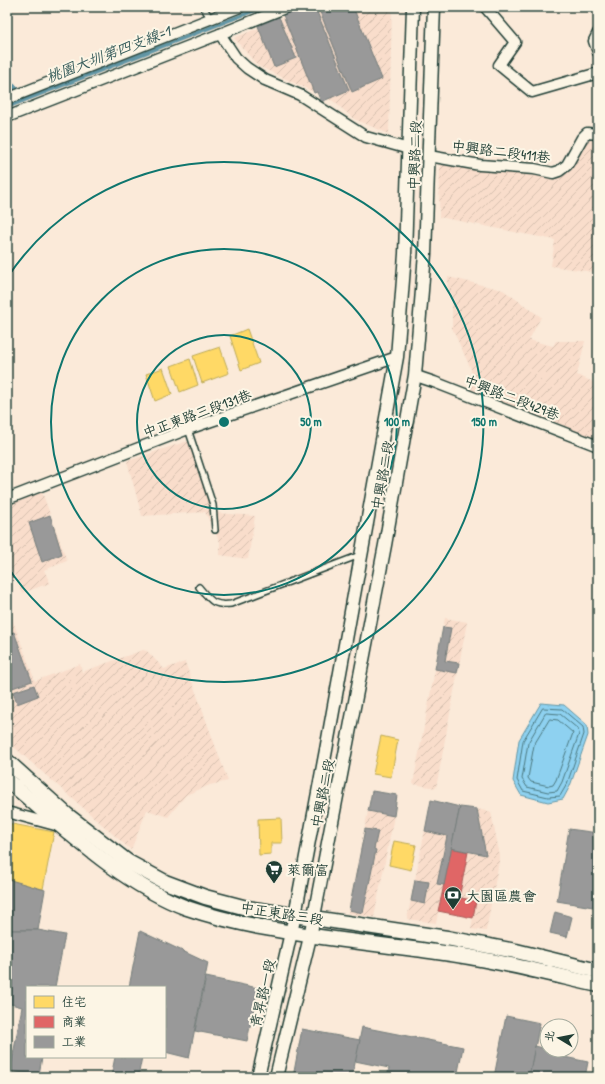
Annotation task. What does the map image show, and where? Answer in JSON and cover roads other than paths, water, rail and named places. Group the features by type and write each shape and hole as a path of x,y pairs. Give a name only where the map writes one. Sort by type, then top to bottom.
{"main road":[{"name":"中正東路三段","path":"7,761 66,815 128,862 165,882 205,897 247,908 516,951 598,971"},
{"name":"中正東路三段","path":"7,780 100,857 141,886 187,908 230,921 310,937 439,952 598,985"}],"street":[{"path":"7,99 211,19 226,10 240,7"},
{"path":"7,117 287,7"},
{"name":"中興路二段","path":"294,915 397,357 405,254 413,7"},
{"name":"中興路二段","path":"313,918 385,545 415,374 425,254 434,7"},
{"path":"485,7 515,42 499,65 532,92 598,73"},
{"path":"598,33 594,41 598,52"},
{"path":"220,34 236,58 247,68 265,80 300,95 366,137 429,156"},
{"name":"中興路二段411巷","path":"429,156 480,165 553,173 560,171 567,165 582,138 587,133 598,134"},
{"path":"397,357 415,374"},
{"name":"中正東路三段131巷","path":"7,499 188,429 397,357"},
{"name":"中興路二段429巷","path":"415,374 598,446"},
{"path":"321,775 340,778"},
{"path":"7,812 64,828"},
{"name":"青昇路一段","path":"258,1077 294,915"},
{"path":"276,1077 310,937 313,918"}],"lane":[{"path":"203,7 211,19"},
{"path":"188,429 213,505 215,530"},
{"path":"199,587 210,600 220,605 231,604 361,555"}],"water":[{"path":"541,703 564,705 587,725 588,735 570,786 563,799 548,802 521,795 513,781 519,740"}],"waterway":[{"name":"桃園大圳第四支線-1","path":"7,107 263,7"},
{"path":"7,81 17,88 7,92"}],"place":[{"name":"萊爾富","path":"274,884"},
{"name":"大園區農會","path":"453,910"}]}
